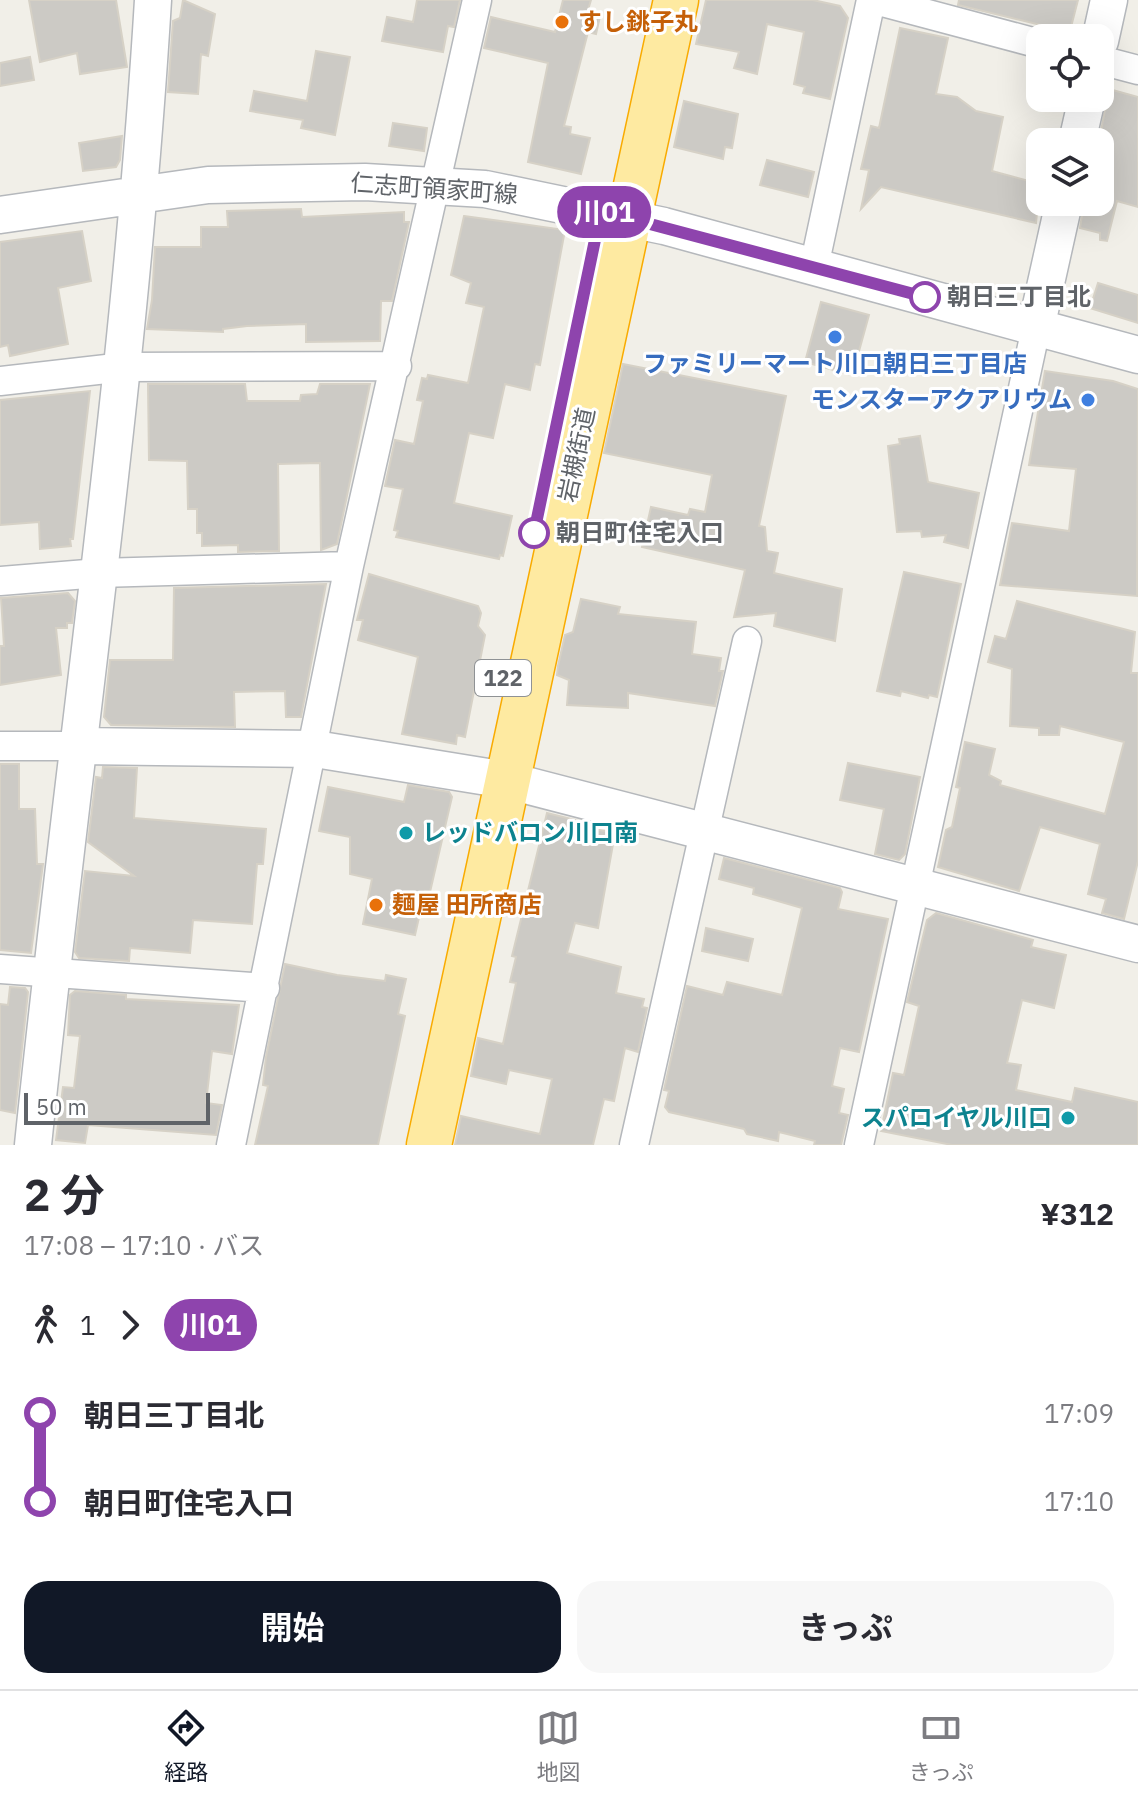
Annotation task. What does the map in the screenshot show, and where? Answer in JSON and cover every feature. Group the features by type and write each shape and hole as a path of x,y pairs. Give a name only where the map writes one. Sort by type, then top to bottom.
{"highway":[{"name":"岩槻街道","path":"402,1145 493,778 615,214 648,0"},
{"name":"岩槻街道","path":"615,214 676,0"},
{"name":"岩槻街道","path":"429,1145 493,778"}],"street":[{"path":"33,1145 124,367 141,192 153,0"},
{"path":"231,1145 315,749 349,566 438,185 477,0"},
{"path":"814,267 873,0 1026,40"},
{"path":"1104,24 1109,0"},
{"path":"1114,64 1138,70"},
{"name":"仁志町領家町線","path":"0,215 141,192 290,181 438,185 534,196 615,214 1138,355"},
{"path":"859,1145 1061,216"},
{"path":"0,381 124,367 397,366"},
{"path":"0,581 99,573 349,566"},
{"path":"634,1145 747,641"},
{"path":"0,746 315,749 493,778 1138,944"},
{"path":"0,969 265,988"}],"building":[{"path":"29,0 116,0 127,67 80,74 77,53 40,62"},
{"path":"183,0 215,14 208,56 201,54 198,94 168,92 173,21 180,18"},
{"path":"417,0 460,0 454,27 448,26 443,52 382,41 387,17 413,22"},
{"path":"563,0 591,0 588,10 601,12 596,34 588,32 564,126 571,127 570,134 590,138 581,174 528,162 548,63 484,48 491,17 555,32"},
{"path":"706,0 813,0 840,6 848,18 830,99 803,93 805,87 794,84 804,32 767,24 757,74 734,68 739,52 696,44"},
{"path":"959,0 1078,0 1072,24 1037,24 958,5"},
{"path":"900,28 948,38 936,94 957,97 976,111 1003,117 992,171 1026,180 1026,216 1037,216 1036,223 881,187 861,209 869,170 861,169 871,126 879,128"},
{"path":"316,51 350,57 335,135 301,128 303,120 250,111 254,91 307,101"},
{"path":"30,57 34,80 0,86 0,63"},
{"path":"1114,90 1138,97 1138,207 1117,201 1114,213 1114,128 1102,128 1105,112 1114,112"},
{"path":"684,101 738,114 732,148 725,147 723,159 674,147"},
{"path":"393,123 427,128 424,151 389,146"},
{"path":"122,136 120,160 116,167 83,171 79,143"},
{"path":"767,160 814,172 808,197 760,185"},
{"path":"301,209 302,217 404,212 404,222 409,222 392,301 381,301 380,341 306,342 306,324 247,326 223,329 223,332 147,329 155,247 201,247 201,227 228,227 227,211"},
{"path":"464,216 565,230 540,365 535,364 530,390 505,384 493,438 469,433 454,503 512,516 503,556 500,555 499,559 396,537 398,531 394,530 403,489 385,486 395,440 414,444 423,401 417,400 422,378 427,379 428,375 468,383 484,307 466,303 471,283 451,275"},
{"path":"1082,216 1113,216 1107,241 1100,240 1100,233 1080,228"},
{"path":"82,231 91,281 58,288 68,344 10,356 8,345 0,347 0,242"},
{"path":"1098,283 1138,295 1138,323 1090,308"},
{"path":"821,302 869,315 856,362 852,360 848,374 805,362"},
{"path":"623,364 786,396 759,526 765,527 767,551 778,553 774,573 842,589 835,641 774,626 776,613 734,617 745,570 642,547 651,507 688,515 690,509 705,512 712,475 604,453"},
{"path":"1045,371 1113,381 1138,389 1137,596 1000,585 1012,523 1069,531 1076,469 1029,465"},
{"path":"148,384 245,384 247,401 300,401 301,395 317,394 320,384 370,384 337,544 321,550 320,463 278,464 279,551 238,552 238,545 202,546 202,533 197,533 197,509 188,509 187,461 149,460"},
{"path":"90,391 71,546 40,549 39,522 0,525 0,400"},
{"path":"920,436 928,482 979,493 968,548 944,542 946,535 922,537 921,531 897,532 888,446 900,444 899,439"},
{"path":"904,572 961,584 937,697 929,695 928,698 901,691 900,696 877,691"},
{"path":"369,574 478,606 481,613 478,626 485,635 465,737 457,735 456,744 402,734 418,657 358,640 363,620 357,620"},
{"path":"326,584 301,717 286,717 285,691 234,692 235,727 111,725 104,717 110,660 173,660 174,588"},
{"path":"68,593 75,601 72,623 67,623 67,628 56,628 61,675 0,685 0,646 4,646 1,598"},
{"path":"581,599 620,607 618,614 696,622 692,654 721,658 719,671 723,671 715,706 628,693 628,708 567,705 569,680 557,675 558,666 565,635 573,632"},
{"path":"1017,601 1135,632 1131,673 1138,673 1138,861 1124,919 1102,913 1106,899 1088,894 1100,844 1040,827 1019,891 938,867 946,830 952,827 965,742 995,749 989,775 1001,781 1000,785 1105,814 1124,742 1060,726 1059,735 1039,735 1039,728 1010,726 1012,669 988,662 995,636 1006,639"},
{"path":"848,763 920,777 905,854 899,860 875,854 884,809 840,800"},
{"path":"0,764 19,764 19,809 35,809 37,864 43,864 31,953 0,950"},
{"path":"103,767 137,768 134,818 266,829 263,864 257,864 252,924 193,920 190,953 130,948 129,961 79,958 75,952 85,871 134,876 88,842 96,777 102,778"},
{"path":"408,785 449,792 452,797 430,892 425,891 415,935 363,924 372,879 350,874 350,837 319,831 328,787 404,802"},
{"path":"547,813 575,820 574,825 615,833 598,928 575,923 567,953 621,967 616,993 644,999 642,1007 647,1008 638,1052 625,1048 614,1101 604,1099 593,1145 455,1145 461,1116 540,1134 552,1079 509,1070 506,1084 471,1076 478,1038 503,1044 516,983 510,982 516,957 512,956"},
{"path":"724,858 840,888 838,909 888,919 859,1052 840,1048 832,1086 844,1089 839,1113 848,1115 841,1145 814,1145 815,1141 779,1132 778,1141 747,1134 744,1129 669,1112 665,1107 669,1091 664,1090 687,986 723,995 727,982 782,995 802,908 753,894 754,888 719,879"},
{"path":"936,913 1033,940 1031,947 1066,955 1054,1008 1022,1000 1007,1063 1021,1065 1016,1090 1072,1102 1075,1088 1138,1102 1138,1145 952,1145 881,1131 893,1073 904,1075 919,1006 907,1002 927,920"},
{"path":"706,928 753,939 748,961 702,951"},
{"path":"285,964 385,981 386,975 406,979 398,1014 405,1016 378,1145 255,1145 268,1086 263,1085 266,1057"},
{"path":"10,987 25,988 28,992 15,1113 0,1110 0,1004 8,1005"},
{"path":"75,991 126,995 126,999 239,1005 232,1054 212,1051 206,1103 222,1105 216,1135 88,1125 85,1143 56,1140 63,1087 74,1088 80,1036 68,1035 70,995"}],"bus line":[{"name":"川01","path":"534,533 601,211 925,297"}],"place":[{"name":"すし銚子丸","path":"562,22"},
{"name":"朝日三丁目北","path":"925,297"},
{"name":"ファミリーマート川口朝日三丁目店","path":"835,337"},
{"name":"モンスターアクアリウム","path":"1088,400"},
{"name":"朝日町住宅入口","path":"534,533"},
{"name":"レッドバロン川口南","path":"406,833"},
{"name":"麺屋 田所商店","path":"376,905"},
{"name":"スパロイヤル川口","path":"1068,1118"}]}
